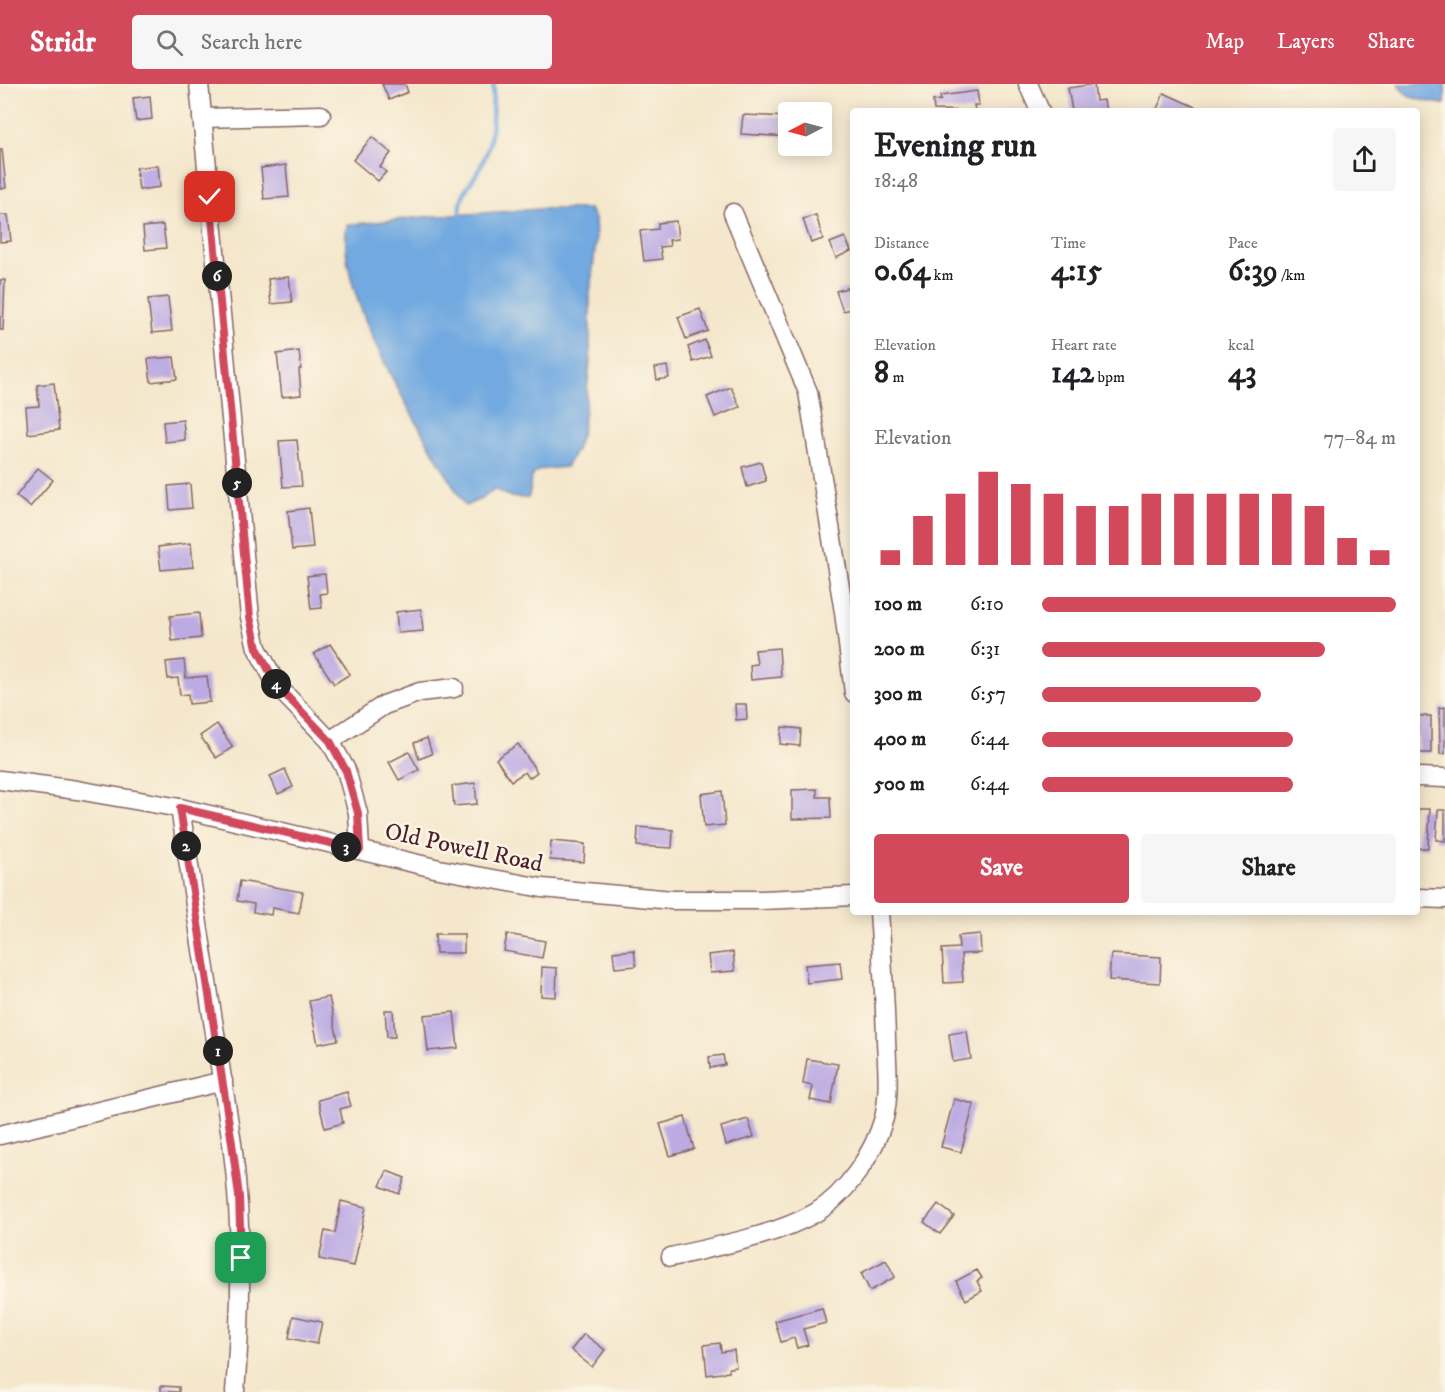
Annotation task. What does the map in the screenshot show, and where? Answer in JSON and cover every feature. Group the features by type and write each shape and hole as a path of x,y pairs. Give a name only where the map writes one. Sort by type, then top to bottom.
{"street":[{"path":"199,84 250,617 257,648 278,687 330,741 346,771 354,792 358,813 360,850"},
{"path":"1028,84 1039,108"},
{"path":"202,118 321,114"},
{"path":"733,213 808,392 850,661"},
{"path":"330,741 384,705 420,692 454,688"},
{"path":"1420,777 1445,778"},
{"name":"Old Powell Road","path":"0,780 77,790 180,808 504,883 584,893 672,900 850,896"},
{"path":"180,808 239,1196 241,1258 235,1392"},
{"path":"1420,898 1445,899"},
{"path":"671,1257 793,1224 818,1211 855,1175 872,1147 884,1117 887,1090 886,1022 879,915"},
{"path":"0,1135 223,1081"}],"water":[{"path":"1398,84 1445,84 1445,104 1412,97 1406,94"},
{"path":"540,209 589,209 595,219 596,242 590,293 590,360 582,431 576,450 566,467 546,469 533,475 528,498 511,497 494,489 483,498 465,506 408,408 369,328 354,290 347,255 347,225"}],"building":[{"path":"382,84 405,84 408,92 389,100"},
{"path":"1094,84 1096,101 1104,100 1105,108 1071,108 1068,88"},
{"path":"977,91 979,105 974,105 974,108 934,108 933,101 941,100 940,96"},
{"path":"1164,93 1197,108 1157,108"},
{"path":"150,96 152,119 136,121 133,98"},
{"path":"743,115 778,117 778,136 741,134"},
{"path":"372,137 391,153 380,167 386,172 378,181 353,160"},
{"path":"2,149 6,188 0,189 0,150"},
{"path":"158,165 160,187 139,190 136,168"},
{"path":"286,165 289,197 264,199 261,168"},
{"path":"0,215 8,215 11,241 0,242"},
{"path":"816,215 823,239 811,243 803,219"},
{"path":"676,221 678,239 669,240 670,246 660,247 662,259 644,261 640,231 658,229 658,223"},
{"path":"163,225 166,248 145,250 143,227"},
{"path":"845,237 850,251 836,258 830,243"},
{"path":"289,277 292,302 271,304 268,279"},
{"path":"0,280 5,280 3,330 0,330"},
{"path":"850,287 850,309 843,311 836,291"},
{"path":"168,297 172,331 152,333 148,299"},
{"path":"700,309 708,331 686,339 678,317"},
{"path":"705,340 711,356 693,362 688,347"},
{"path":"299,351 301,395 282,397 277,354"},
{"path":"174,357 177,379 151,382 148,359"},
{"path":"667,366 669,378 657,380 655,368"},
{"path":"54,383 59,430 28,434 26,407 39,406 37,385"},
{"path":"731,387 740,407 715,417 707,397"},
{"path":"183,420 185,440 165,442 163,422"},
{"path":"297,440 302,486 283,487 279,441"},
{"path":"761,462 766,481 747,487 742,467"},
{"path":"38,468 53,480 30,507 16,496"},
{"path":"190,484 192,508 170,510 168,486"},
{"path":"309,508 313,548 292,550 288,511"},
{"path":"191,543 193,567 161,570 158,547"},
{"path":"325,574 327,593 320,594 322,608 311,609 307,576"},
{"path":"421,609 423,631 398,633 396,612"},
{"path":"199,613 201,638 172,641 170,616"},
{"path":"330,644 350,674 334,684 314,654"},
{"path":"779,648 781,677 751,680 750,665 757,664 755,650"},
{"path":"184,660 186,678 207,676 210,702 189,704 188,694 180,695 178,678 168,679 166,662"},
{"path":"735,704 746,704 747,719 736,720"},
{"path":"1445,707 1445,754 1440,754 1439,708"},
{"path":"1420,716 1431,716 1431,753 1420,753"},
{"path":"217,724 233,747 216,758 200,736"},
{"path":"782,727 801,729 800,746 780,744"},
{"path":"427,738 432,754 419,759 414,743"},
{"path":"518,744 537,772 529,778 525,772 511,781 496,759"},
{"path":"409,752 419,770 399,780 389,762"},
{"path":"285,769 293,787 278,794 270,776"},
{"path":"475,783 477,804 454,806 452,786"},
{"path":"817,789 817,797 830,797 831,818 792,819 792,790"},
{"path":"722,791 725,825 704,827 701,794"},
{"path":"1420,809 1430,809 1428,848 1420,848"},
{"path":"1438,810 1445,810 1445,841 1436,840"},
{"path":"638,827 673,830 672,848 637,846"},
{"path":"551,841 585,844 584,862 550,860"},
{"path":"240,881 303,892 299,913 272,908 271,915 253,912 254,904 237,901"},
{"path":"435,934 464,934 464,953 436,953"},
{"path":"507,934 545,941 542,958 504,951"},
{"path":"980,934 981,953 961,954 963,982 944,983 942,949 959,948 958,936"},
{"path":"634,950 636,966 615,968 613,952"},
{"path":"733,952 735,971 710,973 708,955"},
{"path":"1111,954 1161,957 1160,983 1109,980"},
{"path":"840,962 842,979 807,983 805,965"},
{"path":"542,967 557,968 556,997 541,996"},
{"path":"329,997 338,1040 318,1044 309,1001"},
{"path":"385,1010 393,1010 395,1037 387,1037"},
{"path":"454,1012 458,1048 428,1051 424,1015"},
{"path":"967,1031 971,1059 953,1062 949,1034"},
{"path":"723,1055 725,1065 710,1068 709,1057"},
{"path":"807,1059 838,1064 831,1104 810,1100 813,1086 803,1084"},
{"path":"347,1092 351,1106 340,1109 343,1123 325,1128 318,1100"},
{"path":"954,1099 974,1104 961,1152 941,1147"},
{"path":"685,1117 694,1149 670,1156 660,1124"},
{"path":"748,1119 754,1137 726,1145 721,1127"},
{"path":"387,1171 405,1178 399,1194 380,1186"},
{"path":"341,1201 366,1207 354,1266 319,1259 325,1231 335,1233"},
{"path":"938,1204 954,1216 940,1234 924,1222"},
{"path":"886,1260 895,1277 870,1291 861,1273"},
{"path":"977,1270 982,1278 977,1281 982,1291 966,1300 956,1281"},
{"path":"822,1308 826,1323 803,1329 808,1345 797,1348 794,1338 781,1342 775,1321"},
{"path":"293,1316 322,1322 317,1344 289,1338"},
{"path":"584,1334 605,1350 592,1367 571,1350"},
{"path":"720,1343 721,1352 734,1350 736,1367 729,1368 729,1372 707,1375 704,1345"},
{"path":"161,1386 179,1387 179,1392 161,1392"}],"waterway":[{"path":"460,219 464,193 480,168 490,141 494,84"}],"route":[{"path":"210,197 250,617 257,648 278,687 330,741 346,771 354,792 358,813 360,850 180,808 232,1143 239,1196 241,1258"}]}
